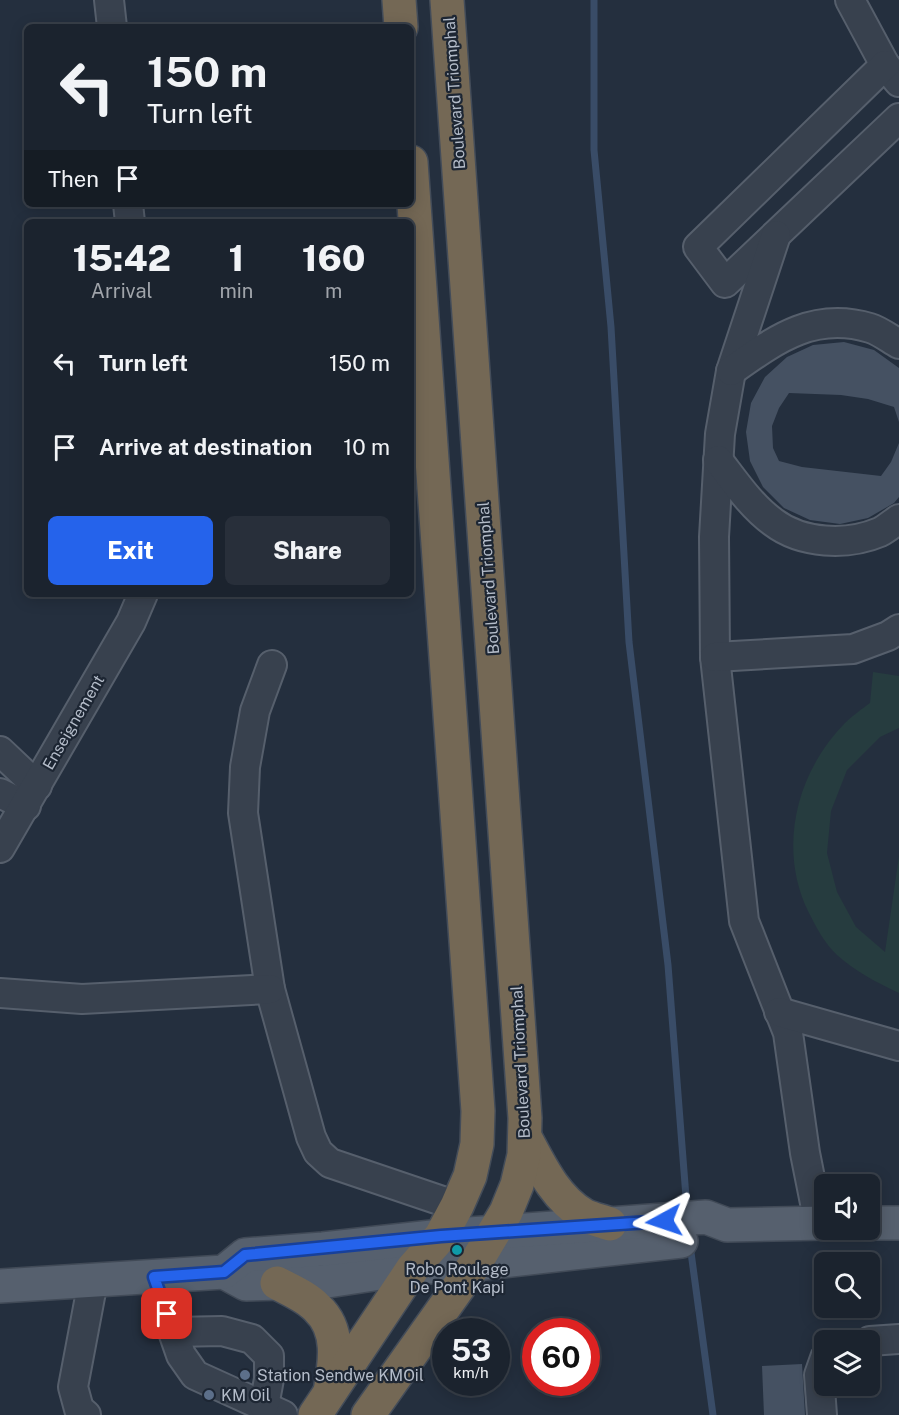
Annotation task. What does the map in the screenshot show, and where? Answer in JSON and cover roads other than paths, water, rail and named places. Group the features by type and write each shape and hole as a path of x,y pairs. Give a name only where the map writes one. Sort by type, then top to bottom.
{"highway":[{"path":"399,0 401,24"},
{"name":"Boulevard Triomphal","path":"447,0 524,1146"},
{"path":"322,1405 413,1268 441,1236 470,1176 477,1144 477,1111 414,205"},
{"path":"524,1146 570,1205 585,1216 610,1224"},
{"path":"368,1415 475,1264 495,1232 518,1185 524,1146"},
{"path":"277,1283 317,1307 331,1329 335,1349 322,1405"}],"main road":[{"path":"0,1286 224,1272 246,1284 321,1282 413,1268 475,1264 643,1234 714,1226 814,1223"},
{"path":"880,1223 899,1223"},
{"path":"224,1272 245,1255 441,1236 610,1224 643,1234"}],"street":[{"path":"109,0 112,24"},
{"path":"850,0 892,73 698,247 725,283 899,118"},
{"path":"776,235 731,371 718,460 714,537 715,657 744,921 788,1034 805,1153 814,1190"},
{"path":"731,371 767,346 799,328 836,322 872,328 899,344"},
{"path":"718,460 747,498 774,523 808,539 845,542 880,532 899,519"},
{"name":"Enseignement","path":"0,848 131,622 142,597"},
{"path":"715,657 853,649 888,636 899,629"},
{"path":"272,664 255,711 244,767 243,813 270,988 311,1137 318,1152 330,1163 457,1206"},
{"path":"0,751 31,796"},
{"path":"0,793 31,796"},
{"path":"0,993 82,999 270,988"},
{"path":"780,1012 899,1046"},
{"path":"154,1277 181,1355 195,1375 273,1411"},
{"path":"86,1415 79,1409 73,1388 93,1281"},
{"path":"174,1332 222,1331 252,1339 269,1356 273,1411"},
{"path":"880,1340 899,1339"},
{"path":"821,1396 822,1415"}],"waterway":[{"path":"594,0 594,150 611,327 629,642 668,965 687,1210"},
{"path":"690,1245 713,1415"}],"place":[{"name":"Robo Roulage De Pont Kapi","path":"457,1250"},
{"name":"Station Sendwe KMOil","path":"245,1375"},
{"name":"KM Oil","path":"209,1395"}]}
